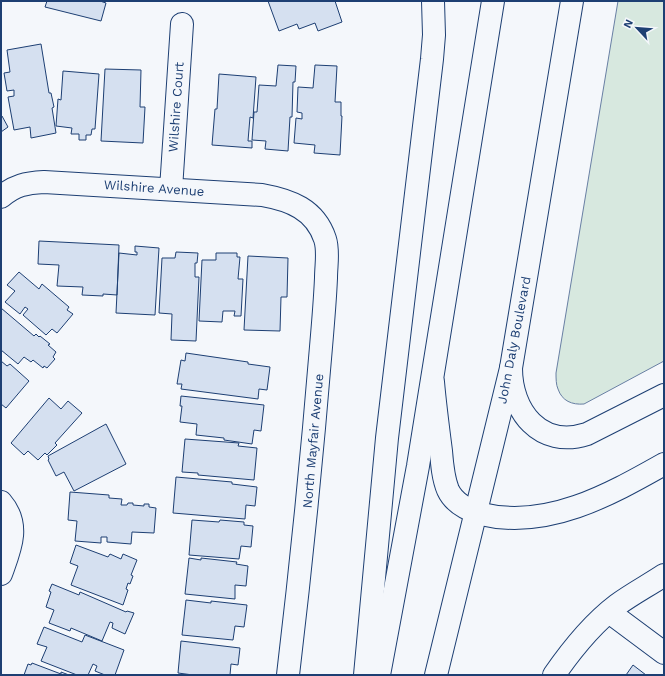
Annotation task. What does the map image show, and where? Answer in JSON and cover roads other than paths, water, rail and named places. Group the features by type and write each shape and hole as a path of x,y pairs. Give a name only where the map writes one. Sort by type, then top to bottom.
{"main road":[{"path":"365,675 386,438 432,59 434,35 433,1"},
{"path":"379,675 433,382 493,1"},
{"name":"John Daly Boulevard","path":"436,675 511,368 572,1"},
{"name":"Wilshire Court","path":"171,189 182,24"},
{"name":"Wilshire Avenue","path":"1,197 10,189 26,183 44,182 262,195 279,198 296,204 308,212"},
{"name":"North Mayfair Avenue","path":"288,675 302,554 318,383 324,314 327,253 325,239 318,224 308,212"},
{"path":"511,368 513,391 523,414 539,429 558,437 579,437 587,434 664,395"},
{"path":"433,382 445,483 453,498 460,504 476,512 487,515 512,517 543,515 560,512 613,493 664,464"},
{"path":"1,502 5,506 12,520 13,536 1,574"},
{"path":"554,675 568,655 590,630 609,612 664,575"},
{"path":"609,612 664,653"}]}
